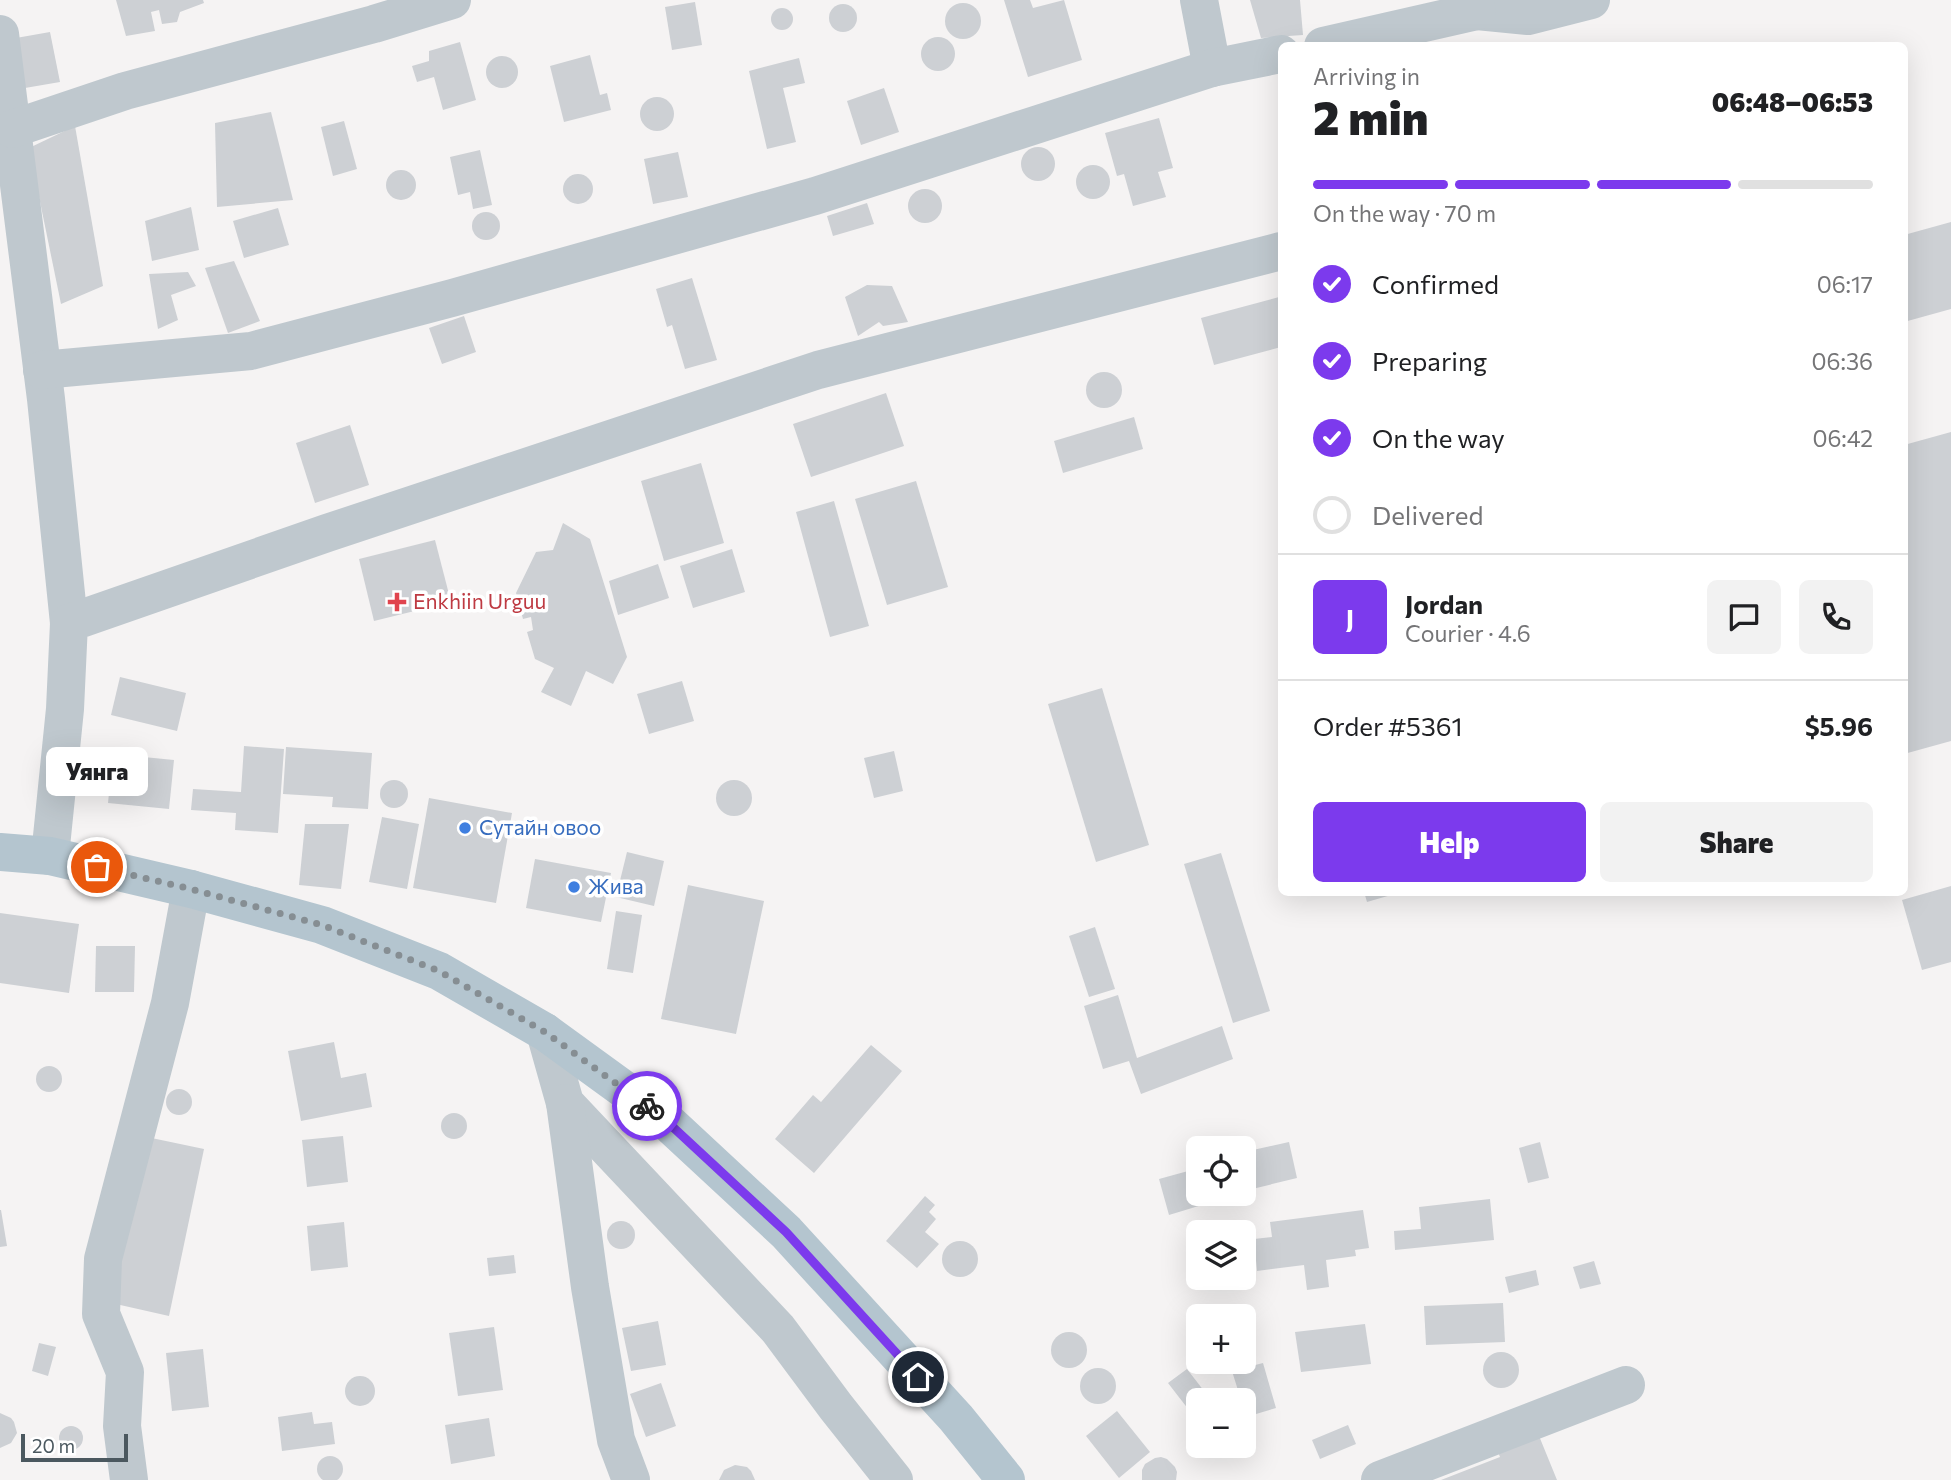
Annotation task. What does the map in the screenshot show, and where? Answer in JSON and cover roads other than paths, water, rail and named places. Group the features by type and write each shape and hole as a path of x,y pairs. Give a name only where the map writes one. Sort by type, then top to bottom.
{"main road":[{"path":"0,852 50,856 191,889 322,925 439,971 545,1032 662,1117 786,1232 956,1418 1006,1480"}],"street":[{"path":"12,129 125,91 374,24 452,0"},
{"path":"1199,0 1212,68"},
{"path":"1338,42 1476,6 1528,16 1591,0"},
{"path":"0,34 42,370 69,624 65,709 50,856"},
{"path":"42,370 251,351 452,298 815,196 1212,68 1278,55"},
{"path":"69,624 327,533 818,370 1278,252"},
{"path":"129,1480 122,1426 125,1371 101,1314 103,1259 170,1003 191,889"},
{"path":"545,1032 565,1103 590,1287 616,1440 631,1480"},
{"path":"565,1103 778,1329 894,1480"},
{"path":"1380,1480 1626,1385"}],"place":[{"name":"Enkhiin Urguu","path":"397,602"},
{"name":"Сутайн овоо","path":"465,828"},
{"name":"Уянга","path":"97,867"},
{"name":"Жива","path":"574,887"}]}
